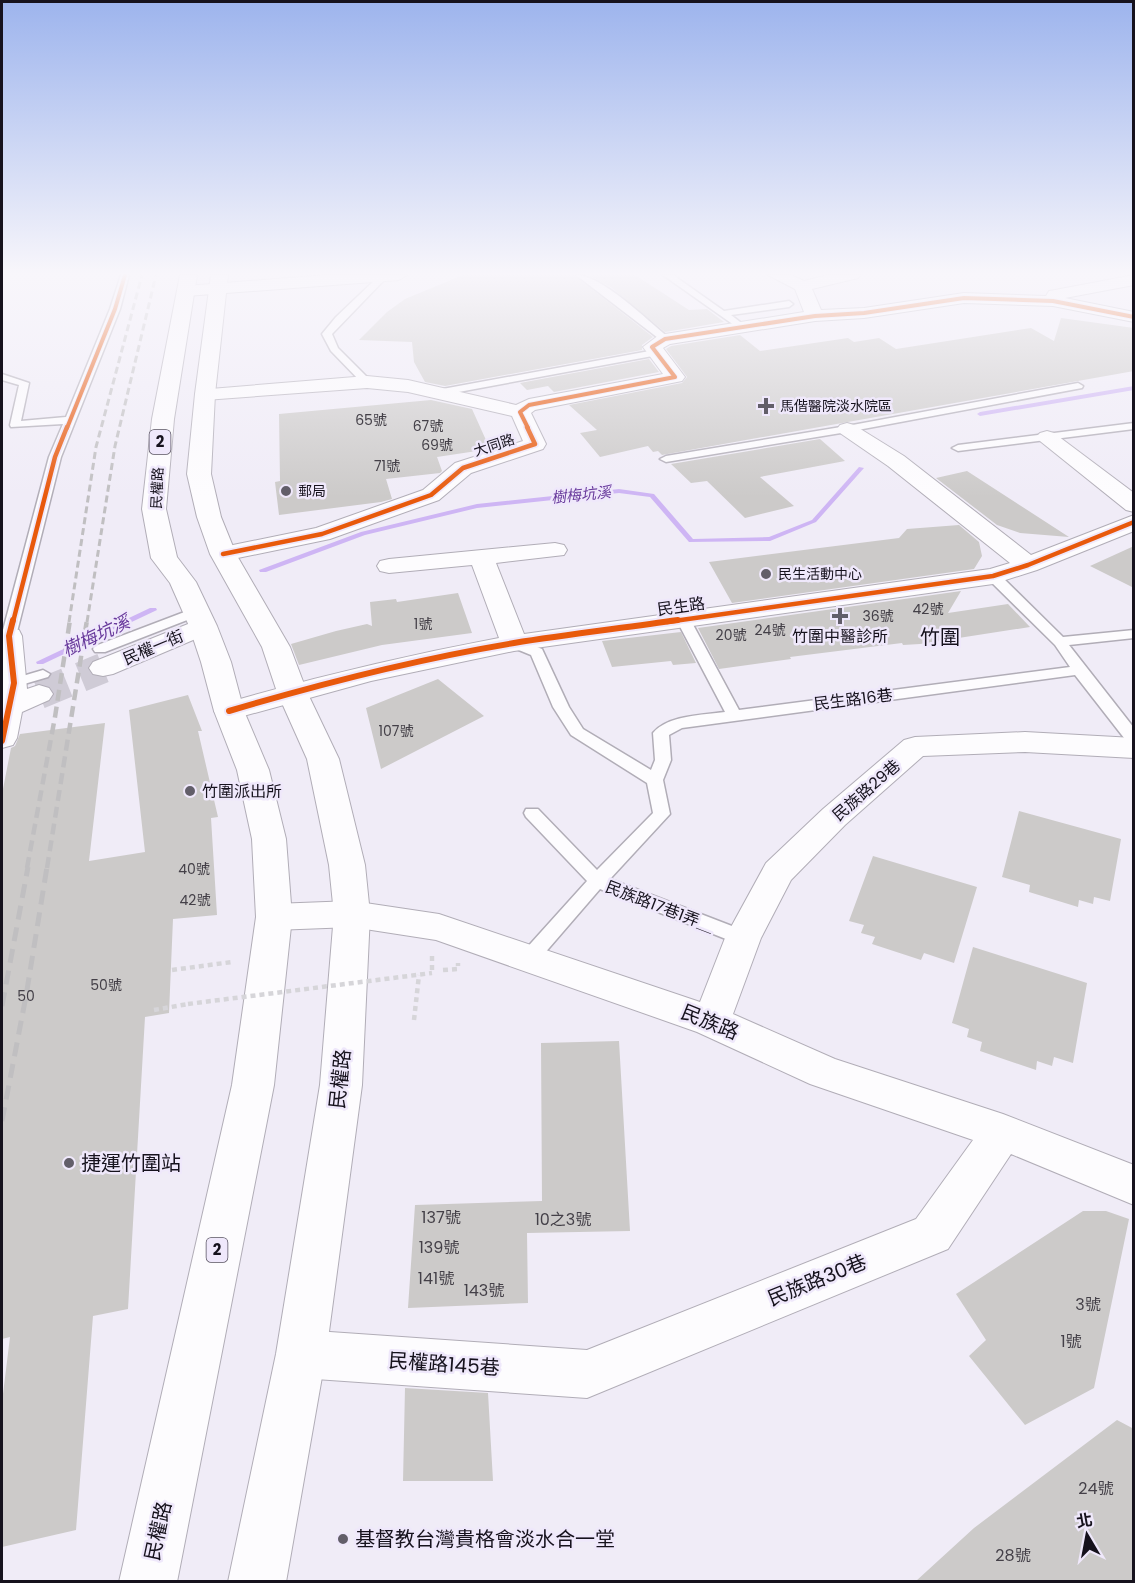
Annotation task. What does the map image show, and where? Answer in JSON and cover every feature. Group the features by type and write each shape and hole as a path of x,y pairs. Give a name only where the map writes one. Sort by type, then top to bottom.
{"main road":[{"name":"民權路","path":"148,1581 253,1085 274,917 269,839 253,770 229,711 216,662 194,607 164,558 154,509 163,419 175,349"},
{"name":"民權路","path":"211,349 199,474 209,517 234,573 276,647 292,692 323,759 344,845 352,914 341,1085 301,1354 256,1581"}],"street":[{"name":"大同路","path":"234,573 322,534 431,495 463,468 535,444 520,412 529,405 675,377 661,349"},
{"path":"206,394 367,382 408,386 520,412"},
{"path":"847,429 896,461 1028,566"},
{"path":"1047,437 1134,505"},
{"name":"民生路","path":"229,711 292,692 435,658 514,643 993,576 1028,566 1134,522"},
{"path":"389,566 555,550"},
{"path":"481,556 514,643"},
{"name":"民權一街","path":"101,659 194,607"},
{"path":"2,738 23,690 4,635"},
{"name":"民族路29巷","path":"711,1021 744,938 777,872 834,817 915,747 1025,742 1134,748"},
{"name":"民族路","path":"274,917 352,914 439,927 711,1021 824,1072 1003,1132 1134,1185"},
{"name":"民族路30巷","path":"587,1374 932,1234 1003,1132"},
{"name":"民權路145巷","path":"301,1354 587,1374"}],"lane":[{"path":"4,635 55,457 99,349"},
{"path":"334,349 367,382"},
{"path":"437,393 646,349"},
{"path":"2,377 24,383 15,424 70,420"},
{"path":"666,459 847,429 1078,386"},
{"path":"958,448 1134,426"},
{"path":"993,576 1060,642 1079,670 1134,739"},
{"path":"683,619 734,715"},
{"path":"1060,642 1134,634"},
{"path":"514,643 537,652 561,707 577,732 655,780 662,814 530,957"},
{"name":"民生路16巷","path":"655,780 663,760 662,733 678,723 1079,670"},
{"name":"民族路17巷1弄＿","path":"532,813 564,844 597,882 744,938"}],"path":[{"path":"171,970 232,963"},
{"path":"154,1010 432,973"},
{"path":"414,1020 419,975"}],"building":[{"path":"413,349 642,349 445,386 425,382 414,362"},
{"path":"666,349 757,349 760,351 774,349 1134,349 1134,371 662,455 658,451 653,452 648,446 600,457 580,433 597,430 569,405 682,383 687,377"},
{"path":"649,359 659,372 554,392 548,386 527,390 520,383"},
{"path":"431,400 472,409 490,449 437,457 442,471 440,473 386,479 392,499 279,515 275,482 280,481 279,414"},
{"path":"820,439 845,461 760,477 794,506 745,518 707,481 691,483 671,464"},
{"path":"967,471 1069,537 1020,533 997,525 936,478"},
{"path":"959,525 979,542 982,556 974,569 732,603 709,562 899,538 907,529"},
{"path":"1134,546 1134,588 1090,566"},
{"path":"961,591 948,613 1008,604 1030,627 920,644 903,645 902,643 790,657 791,659 719,669 698,628"},
{"path":"458,593 472,633 382,645 299,665 291,644 367,624 372,626 370,602 396,599 397,602"},
{"path":"681,632 696,663 673,665 671,661 612,667 602,641"},
{"path":"438,679 484,716 381,769 366,708"},
{"name":"捷運竹圍站","path":"188,695 202,731 198,731 218,817 211,818 217,915 173,919 169,1013 145,1017 128,1309 93,1316 76,1530 2,1547 2,1402 10,1337 2,1339 2,794 11,748 15,746 20,734 105,723 89,861 145,852 129,710"},
{"path":"1019,811 1121,839 1110,901 1094,897 1093,904 1079,900 1078,907 1029,892 1030,885 1002,877"},
{"path":"873,856 977,887 954,963 924,953 921,960 872,944 875,937 861,933 864,925 849,921"},
{"path":"973,947 1087,983 1073,1063 1054,1057 1052,1066 1037,1061 1036,1070 980,1051 982,1042 967,1037 969,1029 952,1023"},
{"path":"619,1041 630,1231 527,1233 528,1303 408,1308 415,1205 542,1201 541,1043"},
{"path":"1083,1211 1106,1211 1129,1219 1094,1388 1025,1425 969,1356 986,1340 956,1294"},
{"path":"405,1388 488,1393 493,1481 403,1481"},
{"path":"1117,1420 1134,1429 1134,1581 916,1581 974,1528"}],"waterway":[{"name":"樹梅坑溪","path":"980,414 1134,388"},
{"name":"樹梅坑溪","path":"263,570 363,533 477,506 619,491 652,495 691,541 770,539 814,521 861,468"},
{"name":"樹梅坑溪","path":"40,662 153,610"}],"tunnel":[{"path":"39,694 103,668"}],"railway":[{"path":"69,622 96,447 122,349"},
{"path":"87,622 115,446 138,349"},
{"path":"27,868 70,620"},
{"path":"47,868 87,620"},
{"path":"2,1006 28,867"},
{"path":"2,1121 26,996 47,867"}],"cycle path":[{"path":"2,741 14,683 9,636 55,457 99,349"},
{"path":"223,554 322,534 431,495 463,468 535,444 520,412 529,405 675,377 653,349"},
{"path":"229,711 371,673 514,643 993,576 1028,565 1134,522"}],"place":[{"name":"馬偕醫院淡水院區","path":"766,406"},
{"name":"郵局","path":"286,491"},
{"name":"民生活動中心","path":"766,574"},
{"name":"竹圍中醫診所","path":"840,616"},
{"name":"竹圍派出所","path":"190,791"},
{"name":"捷運竹圍站","path":"69,1163"},
{"name":"基督教台灣貴格會淡水合一堂","path":"343,1539"}],"district":[{"name":"竹圍","path":"940,637"}]}
